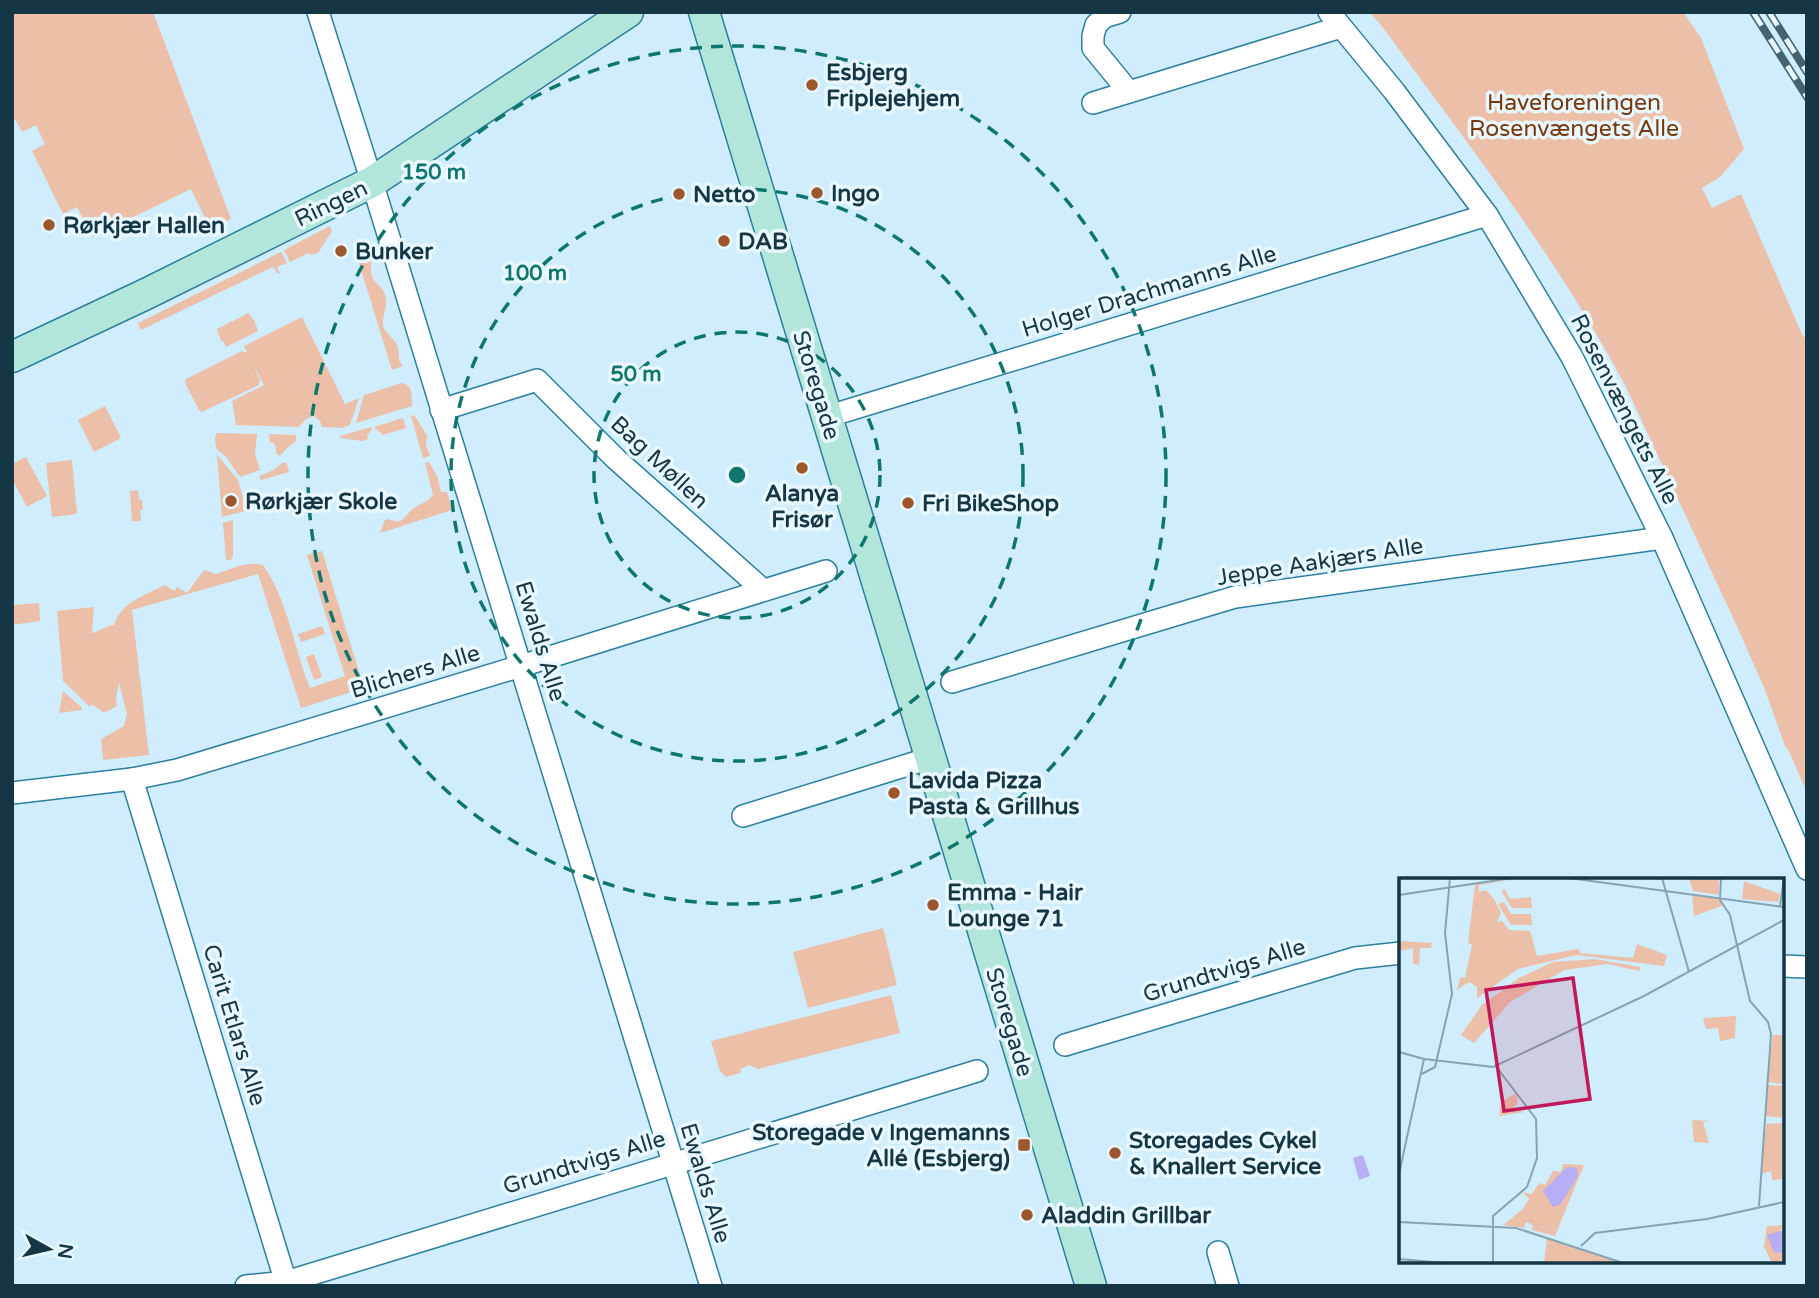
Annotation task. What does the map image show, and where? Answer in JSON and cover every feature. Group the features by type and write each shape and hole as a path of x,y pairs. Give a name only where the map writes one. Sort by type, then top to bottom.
{"street":[{"name":"Ewalds Alle","path":"318,12 711,1286"},
{"name":"Ringen","path":"12,357 372,183 628,12"},
{"name":"Storegade","path":"704,12 1091,1286"},
{"path":"1120,12 1104,17 1096,25 1093,48 1129,92"},
{"path":"1093,103 1335,19"},
{"name":"Rosenvængets Alle","path":"1335,19 1394,91 1487,215 1572,357 1662,538 1807,869"},
{"name":"Holger Drachmanns Alle","path":"826,416 1487,215"},
{"name":"Bag Møllen","path":"441,410 537,380 616,459 763,590"},
{"name":"Jeppe Aakjærs Alle","path":"953,682 1235,597 1662,538"},
{"name":"Blichers Alle","path":"12,793 132,779 177,770 826,571"},
{"path":"743,816 930,758"},
{"name":"Carit Etlars Alle","path":"132,779 287,1284"},
{"name":"Grundtvigs Alle","path":"1065,1045 1355,958 1399,953"},
{"path":"1784,966 1807,967"},
{"name":"Grundtvigs Alle","path":"246,1286 287,1284 977,1071"},
{"path":"1218,1252 1228,1286"}],"green space":[{"path":"12,12 153,12 231,219 210,228 191,189 92,237 77,207 63,214 32,151 45,144 36,125 22,132 15,119 12,120"},
{"name":"Haveforeningen Rosenvængets Alle","path":"1370,12 1683,12 1701,38 1744,149 1720,177 1702,188 1712,208 1741,194 1807,340 1807,793 1785,746 1765,690 1740,633 1627,389 1601,342 1573,295 1512,205"},
{"path":"330,226 332,231 318,253 309,253 290,262 284,250"},
{"path":"281,252 287,263 277,267 280,273 273,267 141,330 138,323"},
{"path":"369,255 372,258 373,279 385,293 383,327 397,345 399,360 403,366 392,370 358,260"},
{"path":"249,313 258,331 226,347 217,329"},
{"path":"302,317 345,404 359,398 350,425 342,428 322,427 314,416 306,419 299,427 236,425 232,401 264,385 252,362 260,380 259,385 202,412 199,410 185,383 186,379 242,351 247,353 244,346"},
{"path":"402,383 410,389 412,406 356,423 364,395"},
{"path":"105,406 121,438 94,452 78,420"},
{"path":"414,415 427,435 426,445 430,456 423,458 411,416"},
{"path":"403,418 406,428 383,435 374,427"},
{"path":"371,427 368,439 363,441 340,438 340,436"},
{"path":"217,433 257,434 255,454 260,470 240,477 216,448"},
{"path":"269,434 296,435 296,441 280,456 276,453 275,444 270,442"},
{"path":"217,455 238,480 245,511 222,517"},
{"path":"26,457 47,496 27,507 12,479 12,464"},
{"path":"72,460 77,514 52,517 46,463"},
{"path":"283,462 287,464 289,472 261,480 259,476 274,470"},
{"path":"429,462 437,476 441,492 447,492 452,510 380,533 385,520 401,521 433,495 425,463"},
{"path":"138,490 143,510 140,510 141,521 132,521 130,491"},
{"path":"233,520 233,556 231,560 226,560 223,523"},
{"path":"322,551 364,688 301,708 258,574 132,610 149,755 103,760 101,739 124,726 127,714 119,683 117,706 104,713 93,705 89,706 63,681 57,611 94,607 93,633 114,625 117,617 128,605 165,585 174,591 177,587 187,593 204,570 216,574 244,565 263,565 279,594 310,688 345,676 307,555"},
{"path":"39,603 40,621 12,625 12,605"},
{"path":"322,626 325,634 301,642 298,634"},
{"path":"314,654 322,677 314,680 306,657"},
{"path":"63,691 81,707 82,710 59,713"},
{"path":"883,928 897,985 808,1008 793,952"},
{"path":"891,995 900,1033 758,1069 749,1065 741,1069 740,1073 726,1077 720,1071 711,1041"}],"shaded area":[{"path":"1363,1155 1370,1176 1359,1180 1353,1158"}],"railway":[{"path":"1753,12 1807,97"},
{"path":"1769,12 1807,72"}],"place":[{"name":"Esbjerg Friplejehjem","path":"812,85"},
{"name":"Ingo","path":"817,193"},
{"name":"Netto","path":"679,194"},
{"name":"Rørkjær Hallen","path":"49,225"},
{"name":"DAB","path":"724,241"},
{"name":"Bunker","path":"341,251"},
{"name":"Alanya Frisør","path":"802,468"},
{"name":"Rørkjær Skole","path":"231,501"},
{"name":"Fri BikeShop","path":"908,503"},
{"name":"Lavida Pizza Pasta & Grillhus","path":"894,793"},
{"name":"Emma - Hair Lounge 71","path":"933,905"},
{"name":"Storegade v Ingemanns Allé (Esbjerg)","path":"1024,1145"},
{"name":"Storegades Cykel & Knallert Service","path":"1115,1153"},
{"name":"Aladdin Grillbar","path":"1027,1215"}]}
